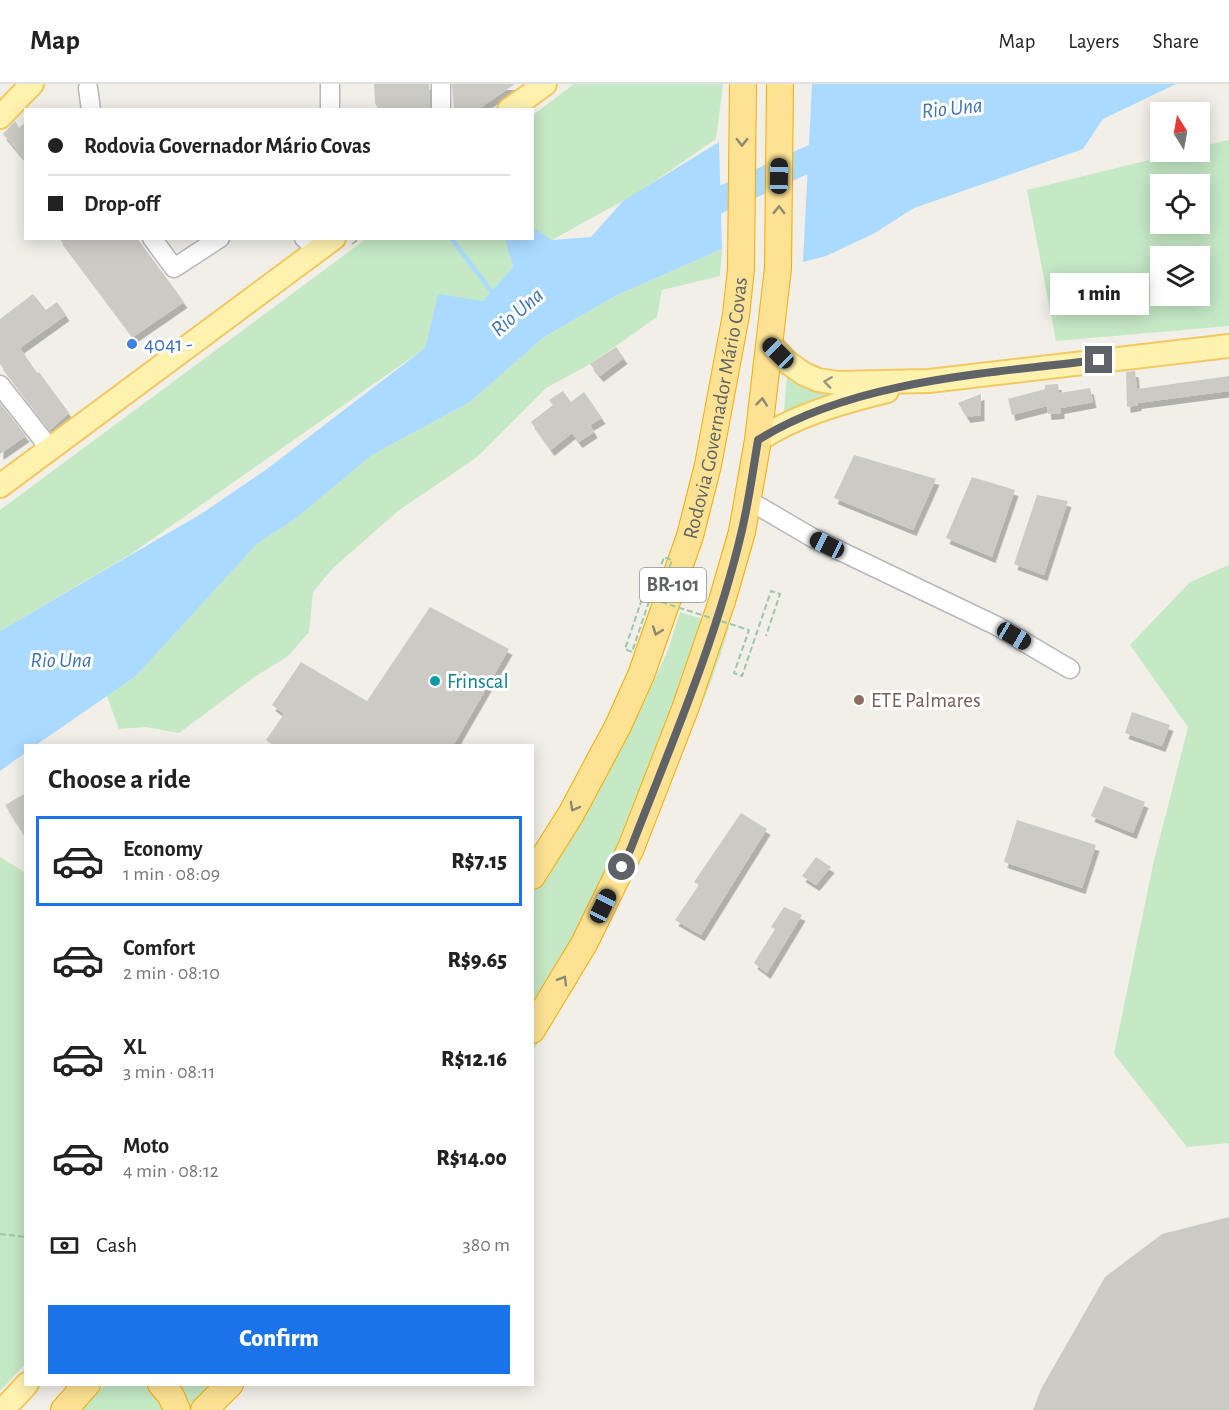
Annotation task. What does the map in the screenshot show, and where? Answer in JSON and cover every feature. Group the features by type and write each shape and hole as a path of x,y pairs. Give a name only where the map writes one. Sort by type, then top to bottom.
{"highway":[{"name":"Rodovia Governador Mário Covas","path":"534,873 618,726 641,675 690,536 710,454 736,315 741,268 743,84"},
{"name":"Rodovia Governador Mário Covas","path":"534,1027 584,944 631,848 685,709 722,601 748,500 758,440 778,268 780,84"},
{"path":"64,1410 85,1386"},
{"path":"163,1386 171,1396 177,1410"},
{"path":"204,1410 228,1386"}],"main road":[{"path":"0,117 32,84"},
{"path":"513,108 545,84"},
{"path":"0,486 51,450 322,242"},
{"path":"769,343 787,362 804,374 818,380 838,383 928,381 1229,346"},
{"path":"758,440 779,427 812,413 928,381"},
{"path":"3,1410 25,1386"}],"street":[{"path":"441,84 441,108"},
{"path":"88,88 90,108"},
{"path":"153,240 174,268 217,240"},
{"path":"0,385 51,450"},
{"path":"748,500 813,538 997,626 1070,669"}],"path":[{"path":"642,599 625,649 632,652 664,557 672,560 658,601 748,630 734,673 742,676 771,591 780,594 766,636"},
{"path":"0,1234 24,1237"}],"green space":[{"path":"574,84 723,84 716,139 639,192 552,240 534,231 534,114"},
{"path":"1229,140 1229,326 1056,341 1027,190 1150,160 1150,162 1210,162 1210,145"},
{"path":"365,240 506,240 513,267 483,301 438,295 425,348 131,554 0,631 0,510"},
{"path":"722,249 720,276 662,290 657,317 590,364 546,388 477,457 398,511 333,568 313,592 309,632 288,656 253,678 179,733 146,727 119,729 107,696 136,676 257,544 295,519 372,455 470,402 544,337 617,295"},
{"path":"787,377 808,390 832,393 858,392 783,422"},
{"path":"1229,565 1229,1143 1187,1147 1114,1054 1153,865 1188,727 1130,645 1190,582"},
{"path":"680,612 729,627 706,694 604,930 571,992 534,1049 534,891 573,823 625,743 668,650"},
{"path":"0,857 24,872 24,1365 0,1391"},
{"path":"103,1386 168,1386 184,1410 82,1410"},
{"path":"174,1386 242,1386 217,1410 189,1410"}],"water":[{"path":"812,84 1176,84 1103,119 1083,149 914,208 873,234 826,256 803,262"},
{"name":"Rio Una","path":"719,142 722,249 617,295 544,337 470,402 372,455 295,519 257,544 136,676 37,744 24,744 24,754 0,771 0,631 201,514 267,469 425,348 438,294 483,301 513,267 505,240 534,240 534,229 552,240 591,237 623,201"}],"building":[{"path":"374,84 429,84 430,108 378,108 375,103"},
{"path":"452,84 515,84 480,108 454,108"},
{"path":"15,121 19,128 24,124 24,159 3,134"},
{"path":"60,240 138,240 184,302 133,337"},
{"path":"33,294 46,310 57,302 66,315 20,348 69,413 50,430 0,364 0,319"},
{"path":"616,347 624,358 600,376 590,364"},
{"path":"1135,371 1137,389 1229,376 1229,391 1138,403 1138,405 1127,407 1126,372"},
{"path":"1058,384 1059,393 1090,388 1093,402 1061,408 1061,413 1048,414 1047,406 1012,415 1008,399 1045,389 1045,385"},
{"path":"563,391 571,402 584,392 602,418 590,425 594,432 579,442 572,433 551,450 531,422 553,405 549,400"},
{"path":"981,394 981,415 967,417 958,403"},
{"path":"0,403 26,436 0,454"},
{"path":"854,455 936,479 913,530 834,498"},
{"path":"972,477 1015,490 992,557 946,538"},
{"path":"1037,495 1068,501 1044,575 1014,564"},
{"name":"Frinscal","path":"430,607 509,649 454,744 271,744 266,740 284,714 272,705 301,662 367,701"},
{"path":"1132,712 1170,725 1162,746 1125,733"},
{"path":"1104,786 1145,802 1133,833 1091,816"},
{"path":"24,794 24,835 5,805"},
{"path":"741,813 767,829 701,935 675,920 699,885 694,882"},
{"path":"1017,820 1096,845 1082,888 1004,862"},
{"path":"816,857 831,867 816,885 802,876"},
{"path":"784,907 802,915 767,973 754,963 775,929 771,927"},
{"path":"1229,1217 1229,1410 1033,1410 1041,1389 1105,1277 1162,1234"}],"waterway":[{"name":"Rio Una","path":"691,213 840,145"},
{"path":"453,240 495,296"}],"place":[{"name":"4041 -","path":"132,344"},
{"name":"Frinscal","path":"435,681"},
{"name":"ETE Palmares","path":"859,700"}],"route":[{"path":"622,867 685,709 722,601 742,532 758,440 779,427 812,413 928,381 1099,360"}]}
